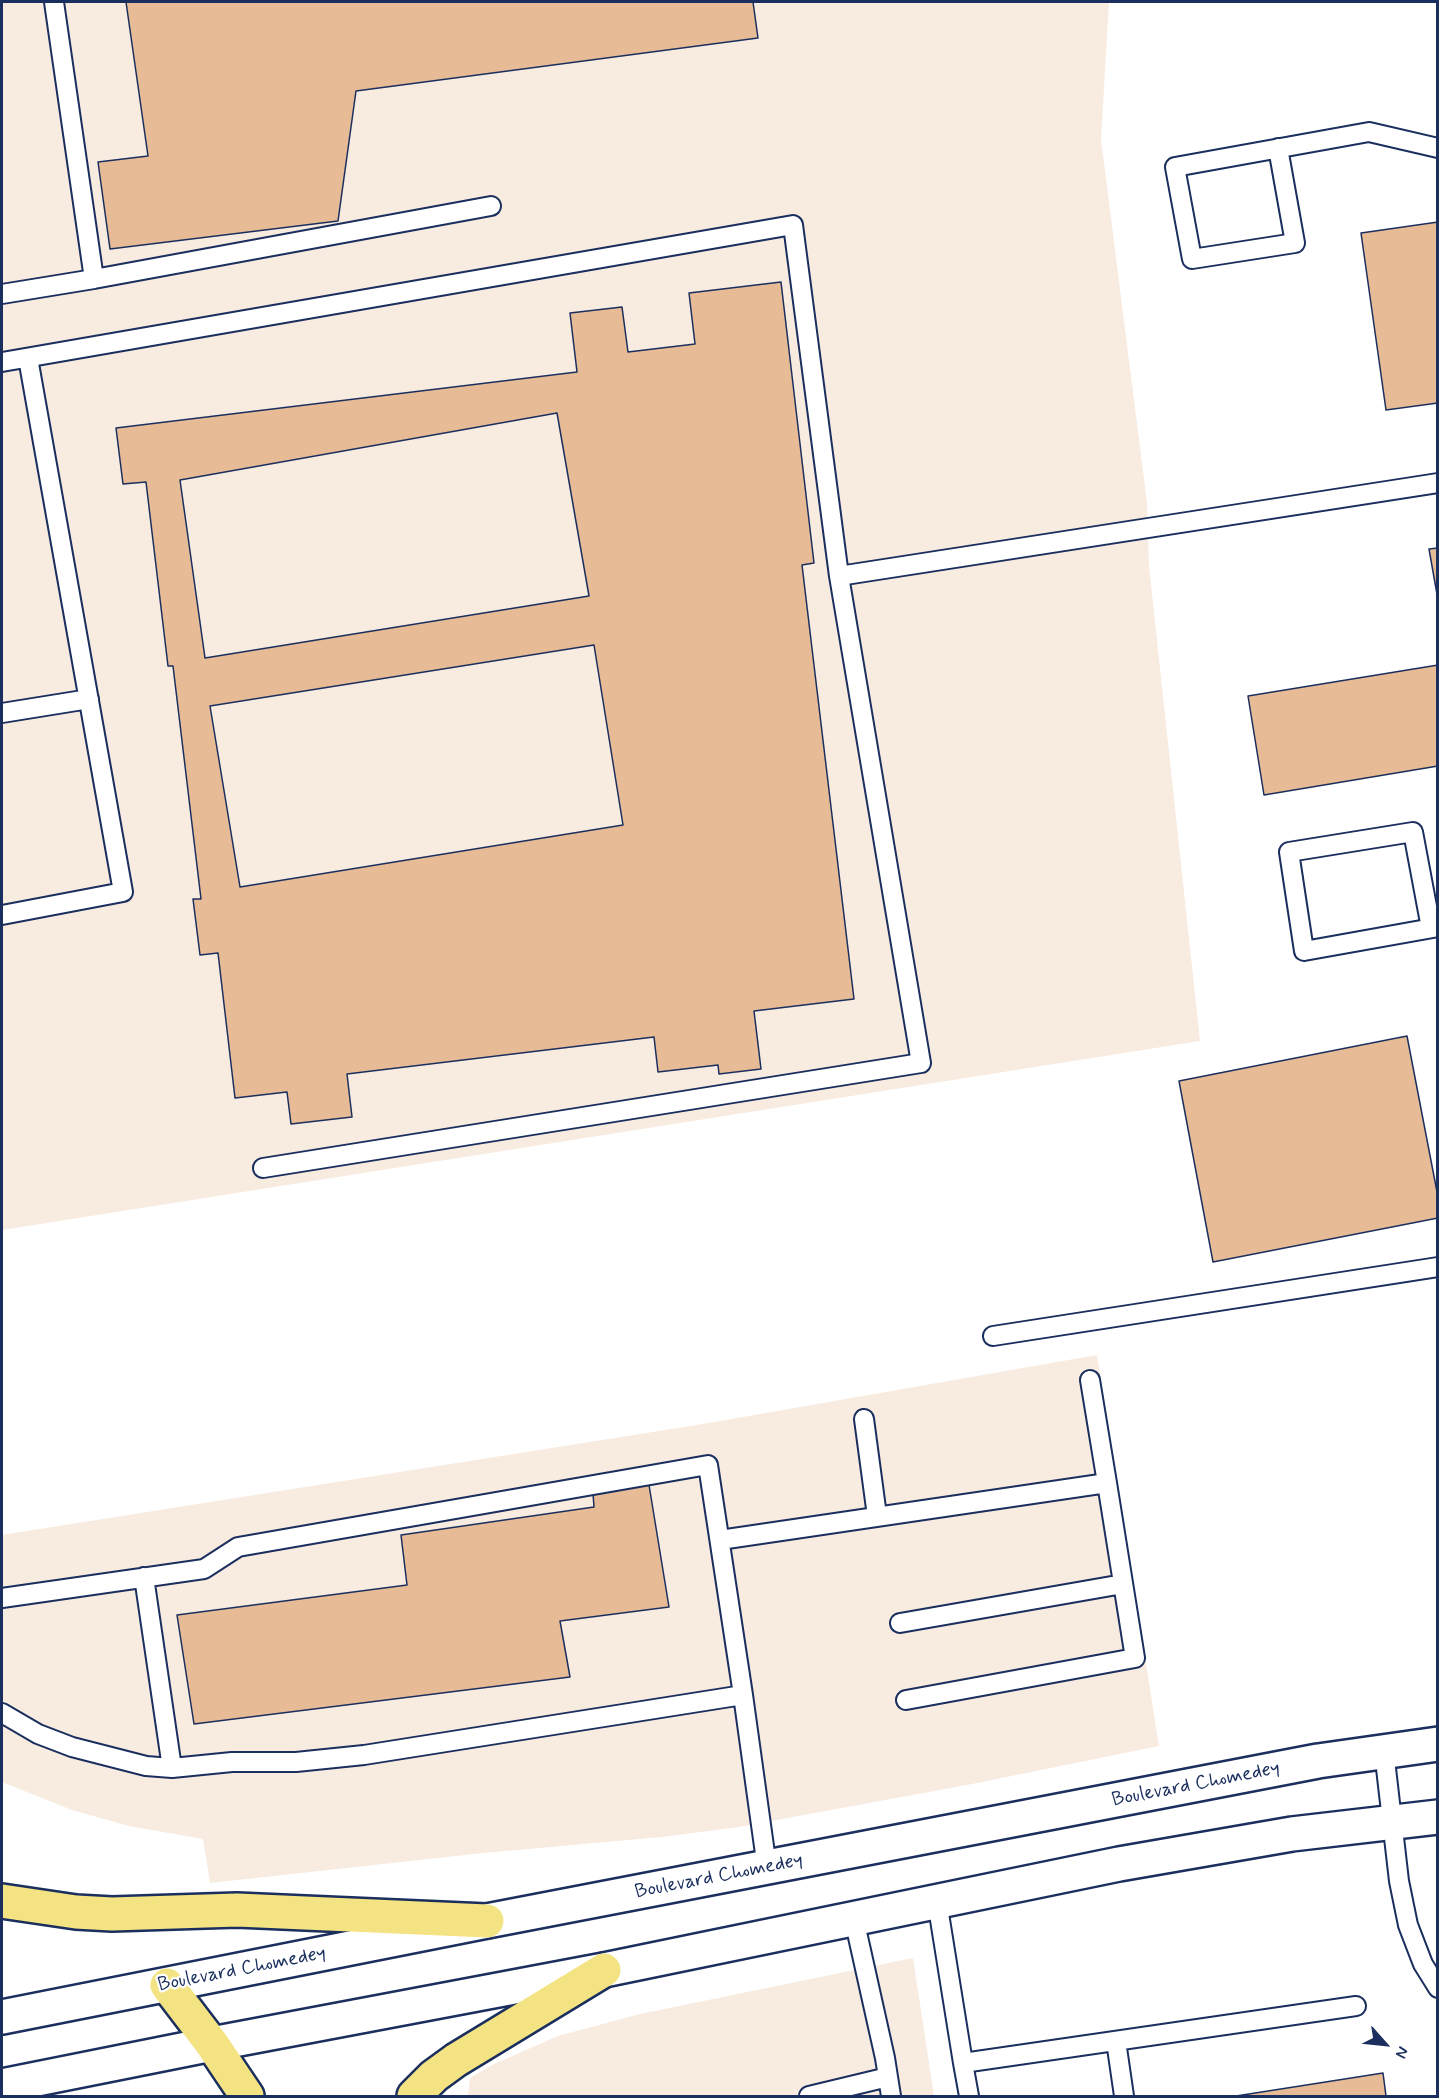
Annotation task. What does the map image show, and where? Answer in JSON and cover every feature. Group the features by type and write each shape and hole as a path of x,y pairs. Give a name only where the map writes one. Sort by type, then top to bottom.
{"main road":[{"path":"2,1901 76,1912 112,1914 237,1910 487,1921"},
{"path":"414,2097 434,2076 450,2064 604,1970"},
{"path":"166,1985 212,2044 247,2097"}],"street":[{"name":"Boulevard Chomedey","path":"2,2017 1318,1761 1437,1744"},
{"path":"2,2086 604,1970 1187,1851 1292,1834 1437,1817"}],"lane":[{"path":"54,2 94,279"},
{"path":"1278,148 1294,243 1192,259 1175,167 1278,148 1369,132 1437,148"},
{"path":"2,294 491,206"},
{"path":"2,362 793,225 839,576 921,1063 263,1168"},
{"path":"2,915 123,891 28,358"},
{"path":"839,576 1437,483"},
{"path":"2,713 89,699"},
{"path":"1413,832 1434,928 1304,951 1289,852 1413,832"},
{"path":"993,1336 1437,1267"},
{"path":"906,1700 1135,1658 1090,1380"},
{"path":"864,1419 877,1516"},
{"path":"2,1598 204,1569 238,1547 708,1465 767,1868"},
{"path":"720,1540 1107,1483"},
{"path":"144,1577 172,1768"},
{"path":"900,1623 1123,1584"},
{"path":"2,1713 38,1734 72,1747 146,1766 172,1768 232,1762 296,1762 364,1755 743,1695"},
{"path":"1384,1750 1399,1881 1408,1925 1423,1964 1437,1988"},
{"path":"937,1901 969,2097"},
{"path":"854,1919 891,2097"},
{"path":"963,2063 1356,2006"},
{"path":"1116,2041 1124,2097"},
{"path":"809,2097 888,2077"}],"shaded area":[{"path":"2,2 1109,2 1101,139 1147,503 1149,566 1200,1041 2,1230"},
{"path":"1097,1355 1159,1746 972,1784 739,1827 662,1837 483,1853 210,1883 203,1839 129,1826 72,1810 2,1782 2,1535 703,1424"},
{"path":"913,1958 934,2096 468,2096 470,2078 494,2064 558,2036 640,2014"}],"building":[{"path":"126,2 753,2 758,38 356,91 338,221 110,249 98,162 148,156"},
{"path":"1438,222 1438,403 1386,410 1361,233"},
{"path":"781,282 814,563 802,565 854,999 754,1011 761,1069 719,1074 718,1065 658,1072 654,1037 347,1074 352,1117 291,1124 287,1092 235,1098 218,953 200,955 193,899 201,899 173,666 168,666 146,482 123,484 116,428 577,372 570,313 622,307 628,352 695,344 689,293","holes":["557,413 589,596 205,658 180,480","594,645 623,825 240,887 210,706"]},
{"path":"1438,548 1438,600 1429,549"},
{"path":"1438,665 1438,766 1264,795 1248,696"},
{"path":"1407,1036 1438,1197 1438,1218 1213,1262 1179,1081"},
{"path":"649,1485 669,1607 560,1621 570,1677 194,1724 177,1615 407,1585 401,1535 594,1507 593,1493"},
{"path":"1383,2073 1386,2096 1236,2096"}]}
